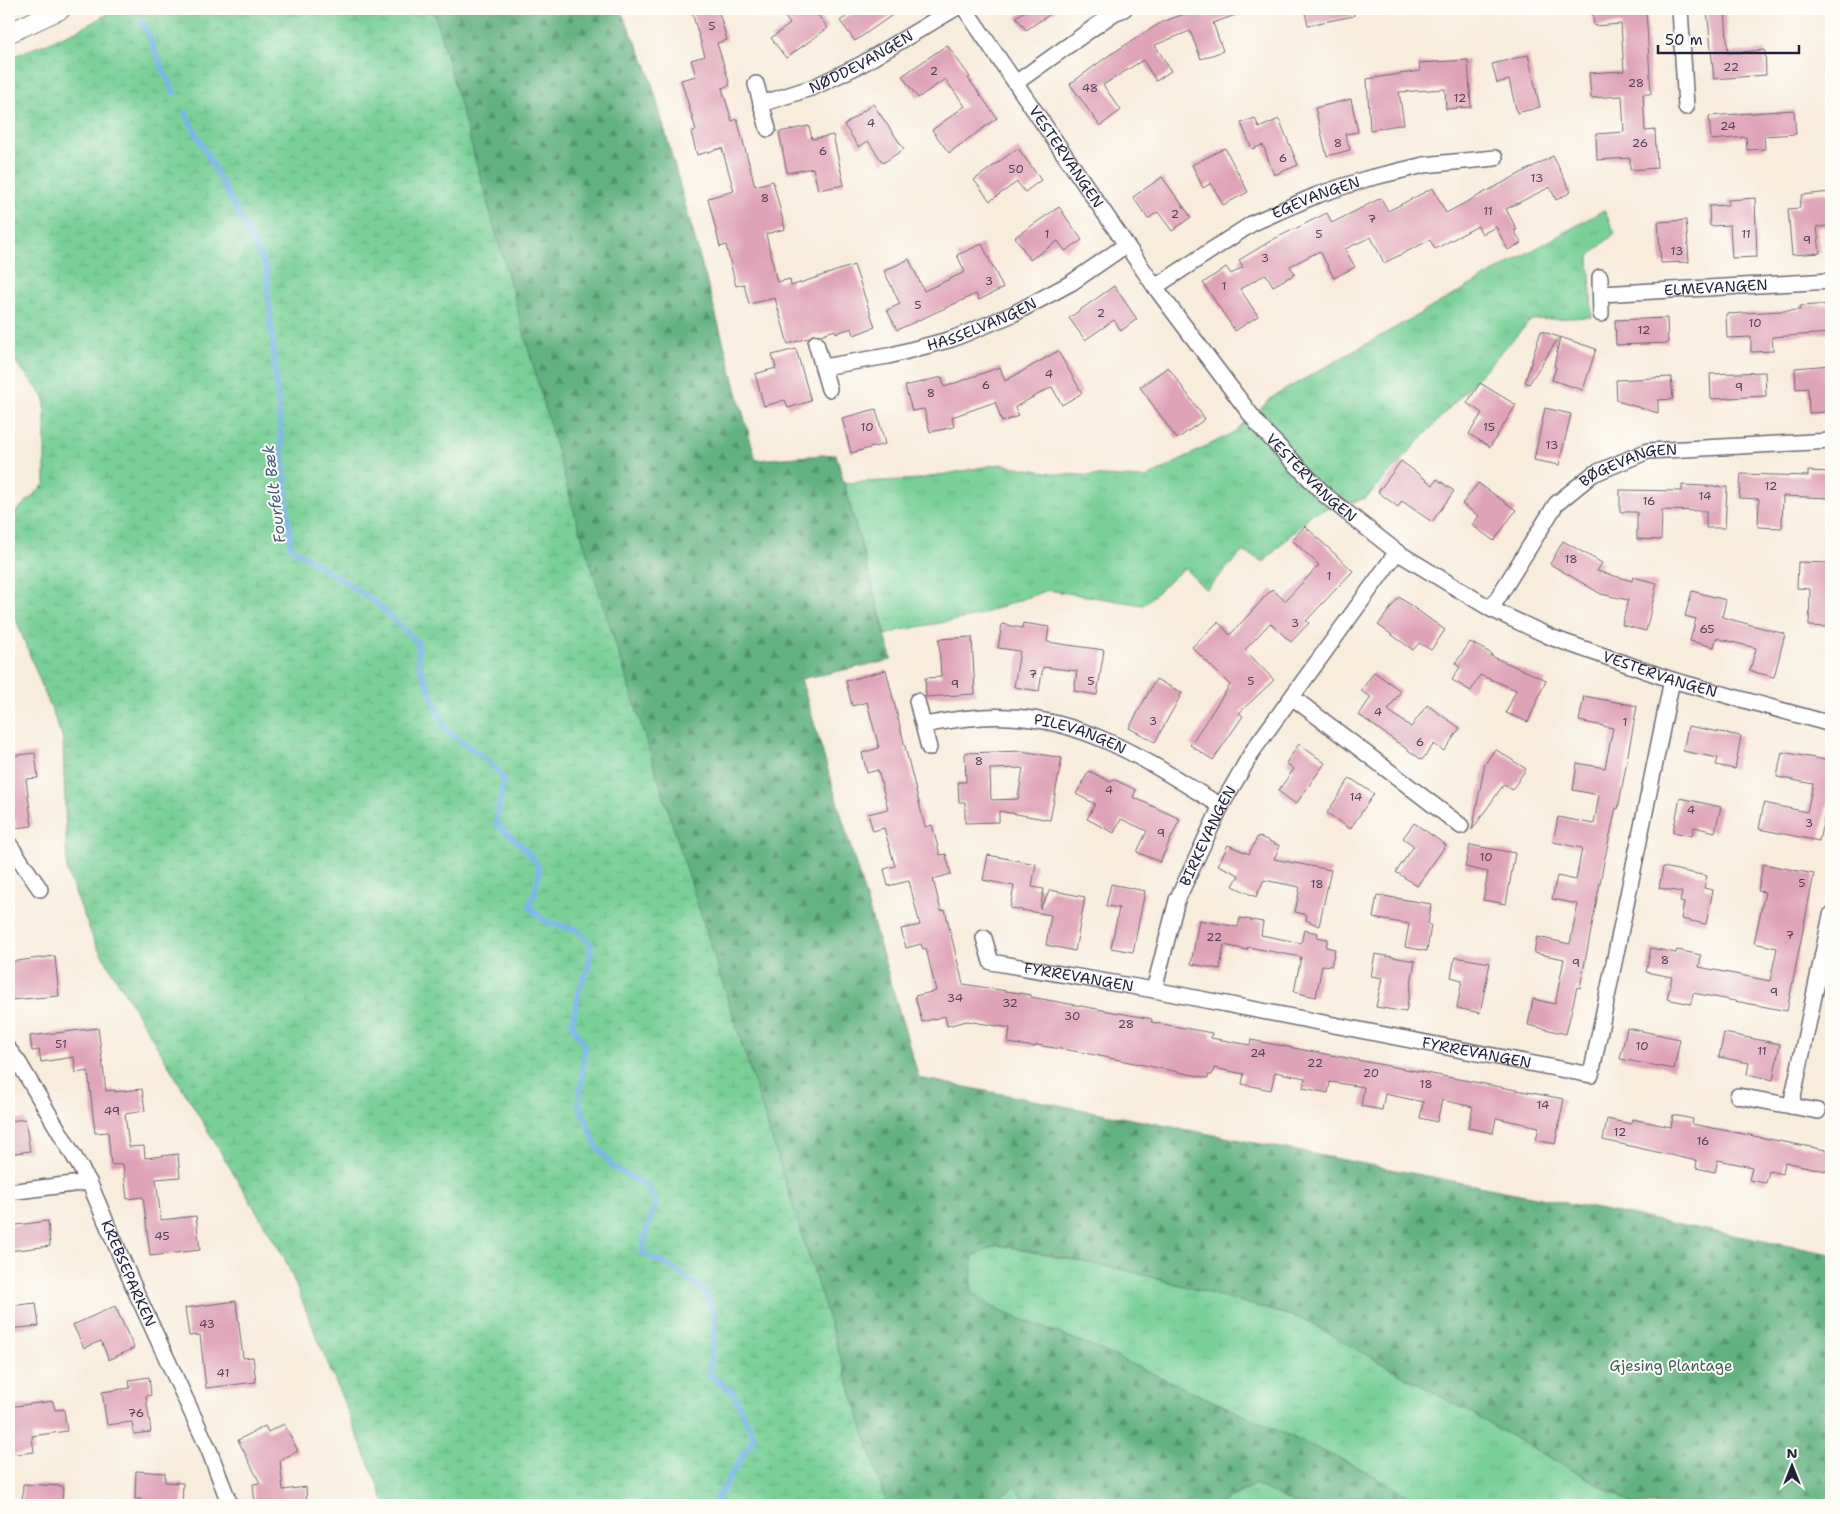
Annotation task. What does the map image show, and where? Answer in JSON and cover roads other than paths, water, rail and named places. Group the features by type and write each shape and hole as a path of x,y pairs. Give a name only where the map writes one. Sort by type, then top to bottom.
{"street":[{"path":"9,33 61,9"},
{"name":"NØDDEVANGEN","path":"761,104 814,87 862,64 954,9"},
{"name":"VESTERVANGEN","path":"966,9 1155,287 1260,426 1326,496 1397,552 1492,609 1553,638 1672,680 1831,724"},
{"path":"1017,82 1114,13 1124,9"},
{"path":"1680,9 1686,107"},
{"path":"756,84 768,129"},
{"name":"EGEVANGEN","path":"1155,287 1253,223 1317,195 1366,179 1424,165 1496,158"},
{"name":"HASSELVANGEN","path":"822,367 888,356 952,339 1013,314 1071,283 1126,245"},
{"path":"1600,277 1602,314"},
{"name":"ELMEVANGEN","path":"1601,294 1831,281"},
{"path":"816,343 829,389"},
{"name":"BØGEVANGEN","path":"1492,609 1556,504 1593,474 1648,452 1831,441"},
{"name":"BIRKEVANGEN","path":"1154,990 1177,900 1221,806 1254,749 1397,552"},
{"name":"FYRREVANGEN","path":"984,938 991,962 1154,990 1591,1075 1672,680"},
{"path":"1292,697 1460,826"},
{"path":"918,702 929,748"},
{"name":"PILEVANGEN","path":"924,725 967,718 1002,717 1054,723 1096,736 1136,755 1221,806"},
{"path":"9,844 40,889"},
{"path":"1791,1106 1831,916"},
{"name":"KREBSEPARKEN","path":"9,1050 89,1182 136,1292 209,1450 230,1505"},
{"path":"1738,1096 1818,1112"},
{"path":"9,1192 89,1182"}],"waterway":[{"path":"142,21 174,93"},
{"name":"Fourfelt Bæk","path":"185,112 266,267 291,547 375,602 418,643 419,665 447,731 490,762 504,779 496,824 528,852 537,866 539,876 529,907 546,922 577,930 591,944 588,969 579,989 572,1024 585,1047 579,1104 597,1147 615,1169 647,1185 656,1203 647,1227 642,1253 671,1267 705,1291 716,1316 709,1375 733,1392 754,1437 713,1505"}],"park label":[{"name":"Gjesing Plantage","path":"1671,1366"}]}
